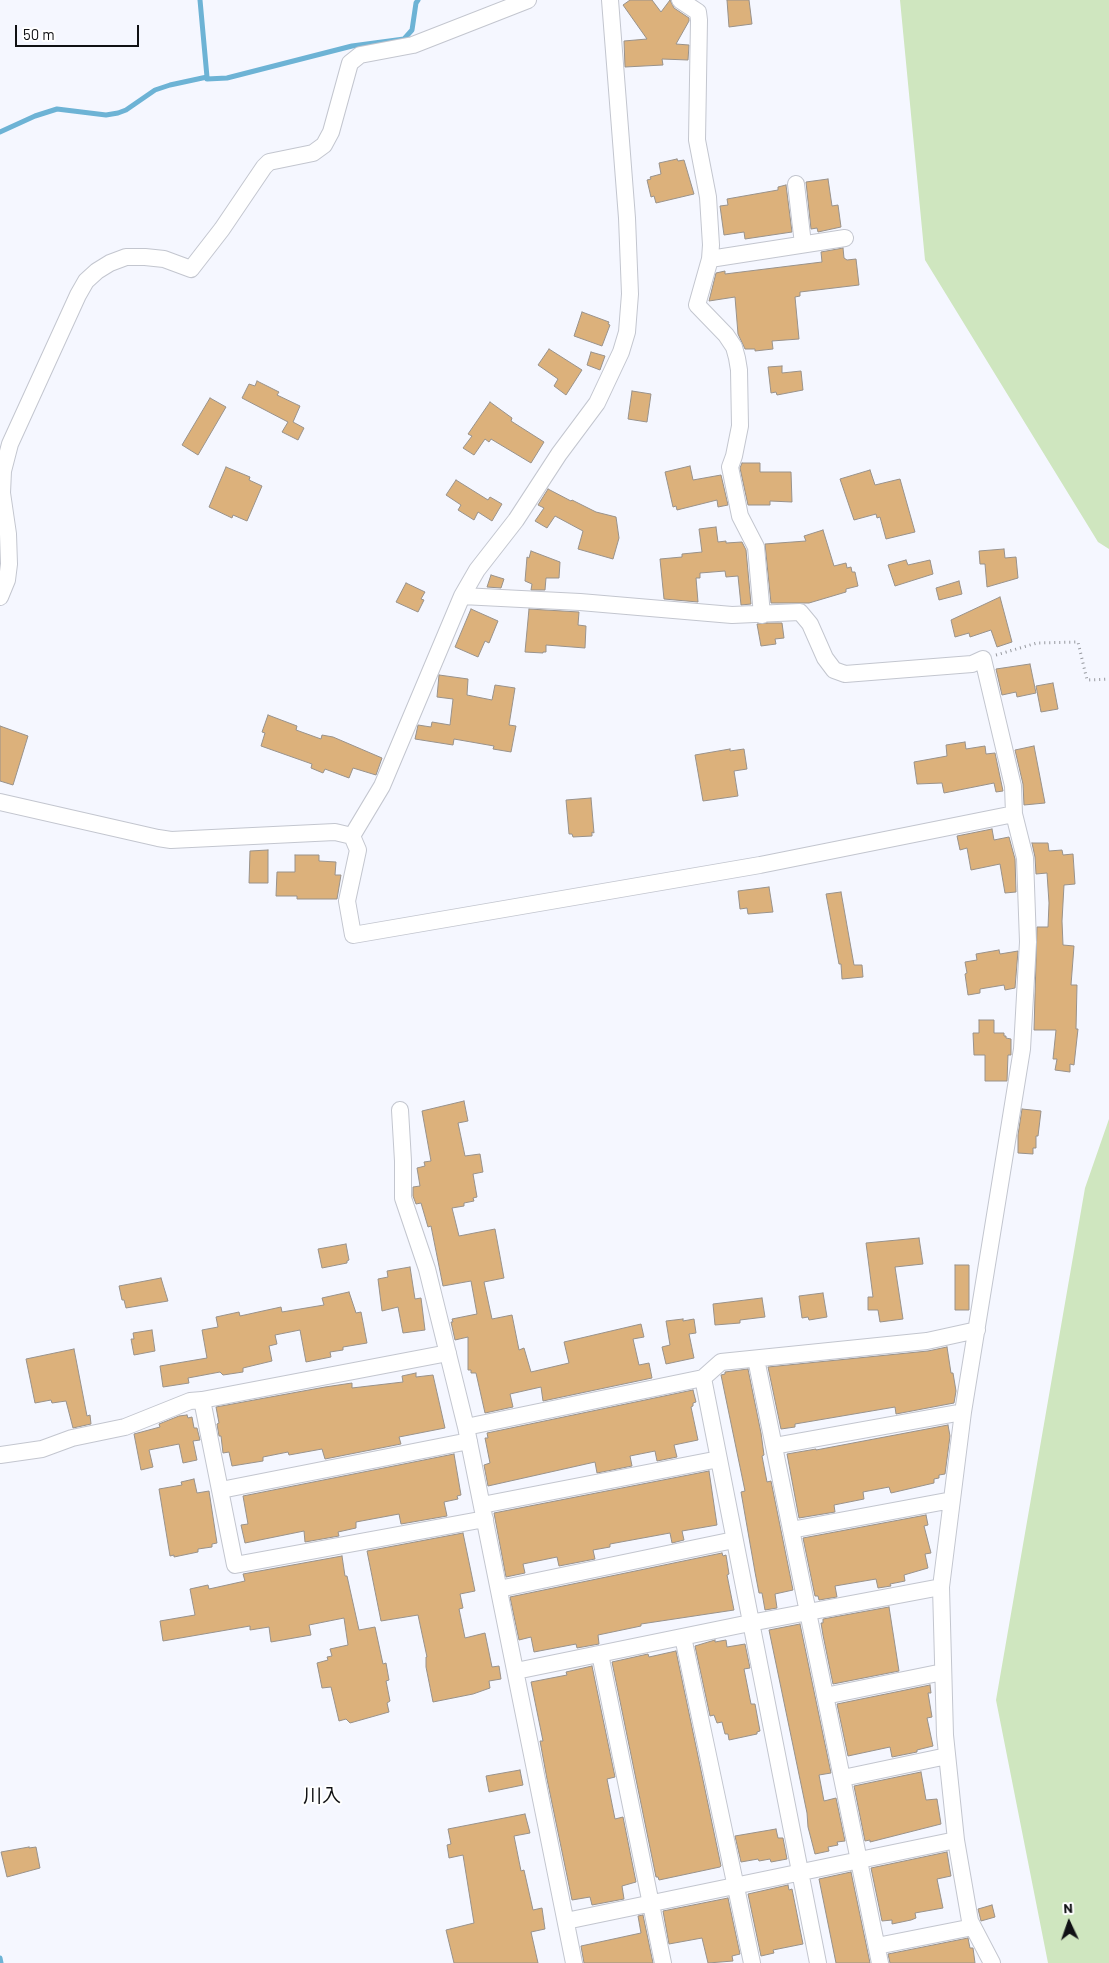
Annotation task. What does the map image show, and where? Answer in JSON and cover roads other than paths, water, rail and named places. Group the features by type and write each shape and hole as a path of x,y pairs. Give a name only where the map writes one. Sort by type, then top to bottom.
{"street":[{"path":"0,598 7,580 9,564 8,534 2,493 3,471 10,444 86,281 110,263 126,257 164,259 191,269 217,236 269,162 313,153 324,145 331,132 350,63 360,55 413,45 528,0"},
{"path":"352,836 382,786 462,596 478,570 516,520 559,454 597,403 621,352 627,332 630,294 627,218 610,0"},
{"path":"680,0 698,12 699,20 696,121 697,140 708,197 710,259 697,305 726,335 734,347 739,370 740,426 730,467 740,516 756,547 762,615"},
{"path":"796,184 804,244"},
{"path":"710,259 844,238"},
{"path":"462,596 560,601 732,615 800,612 810,624 825,658 834,670 845,674 972,664 983,659 1010,766 1014,814 1025,858 1028,942 1022,1049 963,1412 941,1587 943,1672 956,1840 970,1921 992,1963"},
{"path":"0,802 171,840 335,832 352,836"},
{"path":"352,836 358,850 347,901 353,935 760,865 1014,814"},
{"path":"400,1110 404,1161 403,1198 427,1269 467,1434 574,1963"},
{"path":"221,1490 703,1378 721,1362 927,1340 977,1330"},
{"path":"0,1455 42,1449 72,1438 125,1427 190,1401 448,1353"},
{"path":"756,1359 880,1963"},
{"path":"703,1378 818,1963"},
{"path":"202,1400 235,1565 719,1459"},
{"path":"774,1446 963,1412"},
{"path":"791,1530 952,1500"},
{"path":"499,1589 734,1540"},
{"path":"516,1671 683,1636 941,1587"},
{"path":"683,1636 752,1963"},
{"path":"600,1654 663,1963"},
{"path":"826,1696 943,1672"},
{"path":"842,1778 948,1756"},
{"path":"566,1921 956,1840"},
{"path":"877,1946 974,1926"}],"waterway":[{"path":"0,132 35,116 57,109 106,115 118,113 126,110 155,90 207,77 200,0"},
{"path":"207,77 207,79 227,78 352,46 404,39 412,30 418,0"},
{"path":"0,1958 1,1963"}],"district":[{"name":"川入","path":"322,1796"}]}
